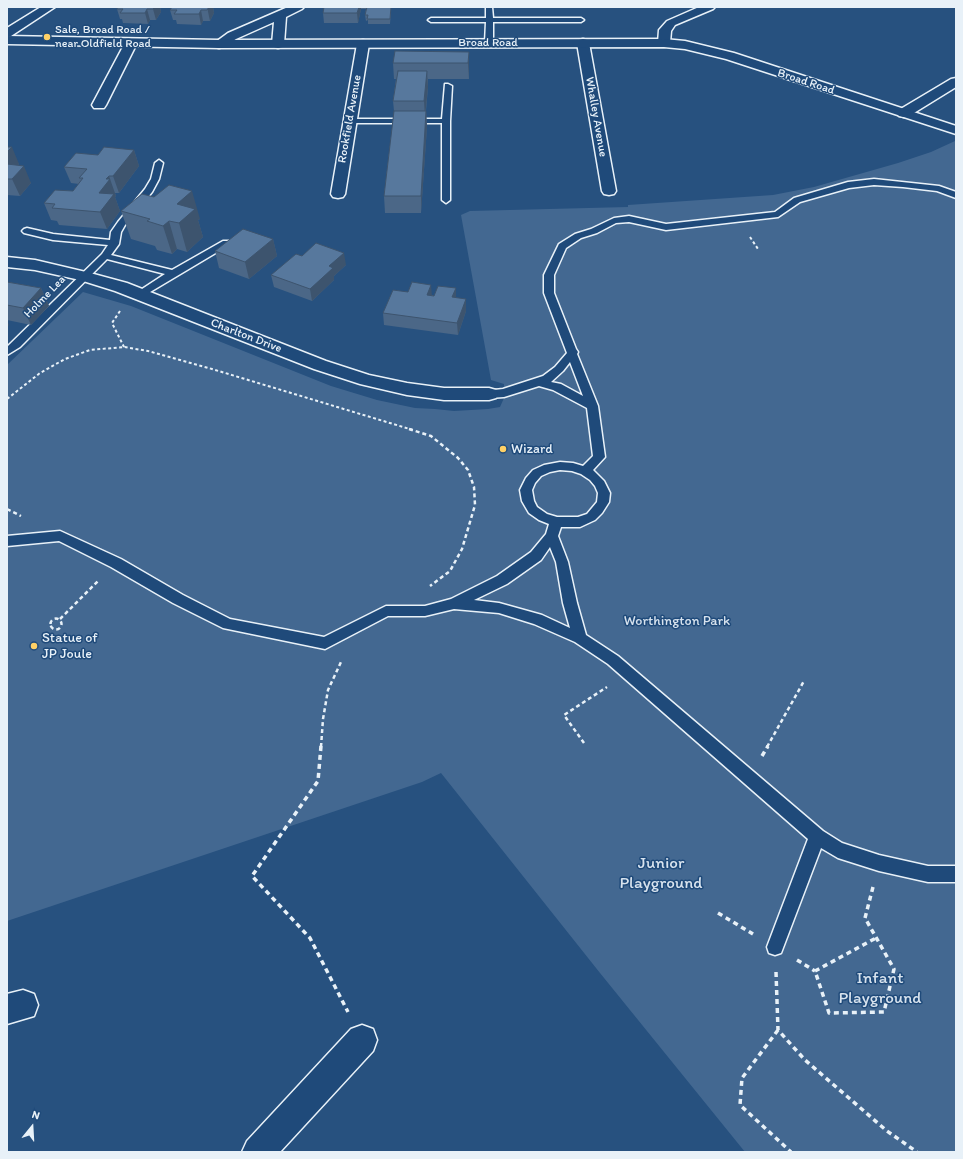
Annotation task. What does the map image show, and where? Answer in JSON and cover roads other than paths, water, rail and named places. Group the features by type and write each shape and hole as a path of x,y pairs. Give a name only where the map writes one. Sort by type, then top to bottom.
{"street":[{"path":"7,33 49,7"},
{"path":"220,44 232,36 298,7"},
{"path":"664,43 665,30 671,23 709,7"},
{"path":"278,44 280,15"},
{"name":"Broad Road","path":"7,40 220,44 664,43 684,45 730,56 956,130"},
{"path":"99,105 131,43"},
{"name":"Whalley Avenue","path":"583,43 609,191"},
{"name":"Rookfield Avenue","path":"338,194 363,44"},
{"path":"904,113 956,82"},
{"name":"Charlton Drive","path":"7,262 35,265 84,276 121,287 320,365 366,380 414,390 444,394 489,394"},
{"path":"258,1152 362,1040"}],"lane":[{"path":"489,7 489,43"},
{"path":"431,20 581,20"},
{"path":"446,200 446,121 448,86"},
{"path":"350,122 446,121"},
{"name":"Holme Lea","path":"7,352 26,336 105,256 114,243 116,232 121,224 141,201 152,185 159,163"},
{"path":"585,471 599,458 592,406 573,352 549,293 549,275 562,246 578,236 594,231 608,223 630,219 666,227 778,214 797,200 848,185 874,182 903,184 939,189 956,195"},
{"path":"27,230 53,237 114,243"},
{"path":"140,295 173,273 226,243"},
{"path":"105,256 173,273"},
{"path":"489,394 504,392 547,379 559,369 573,352"},
{"path":"539,382 557,387 592,406"},
{"path":"560,466 573,467 585,471 594,477 600,484 604,493 603,502 591,517 580,522 556,522 543,518 533,510 528,501 526,490 530,481 537,473 548,468 560,466"},
{"path":"7,541 60,536 116,563 178,599 228,624 325,643 386,611 426,610 454,604 502,580 536,556 552,536 556,522"},
{"path":"552,536 562,562 570,603 580,638"},
{"path":"454,604 499,608 537,619 580,638 613,660 629,673 817,836 838,850 879,863 928,874 956,874"},
{"path":"776,947 817,836"}],"place":[{"name":"Sale, Broad Road / near Oldfield Road","path":"47,37"},
{"name":"Wizard","path":"503,449"},
{"name":"Statue of JP Joule","path":"34,646"}],"park label":[{"name":"Worthington Park","path":"677,621"},
{"name":"Junior Playground","path":"661,874"},
{"name":"Infant Playground","path":"880,989"}]}
